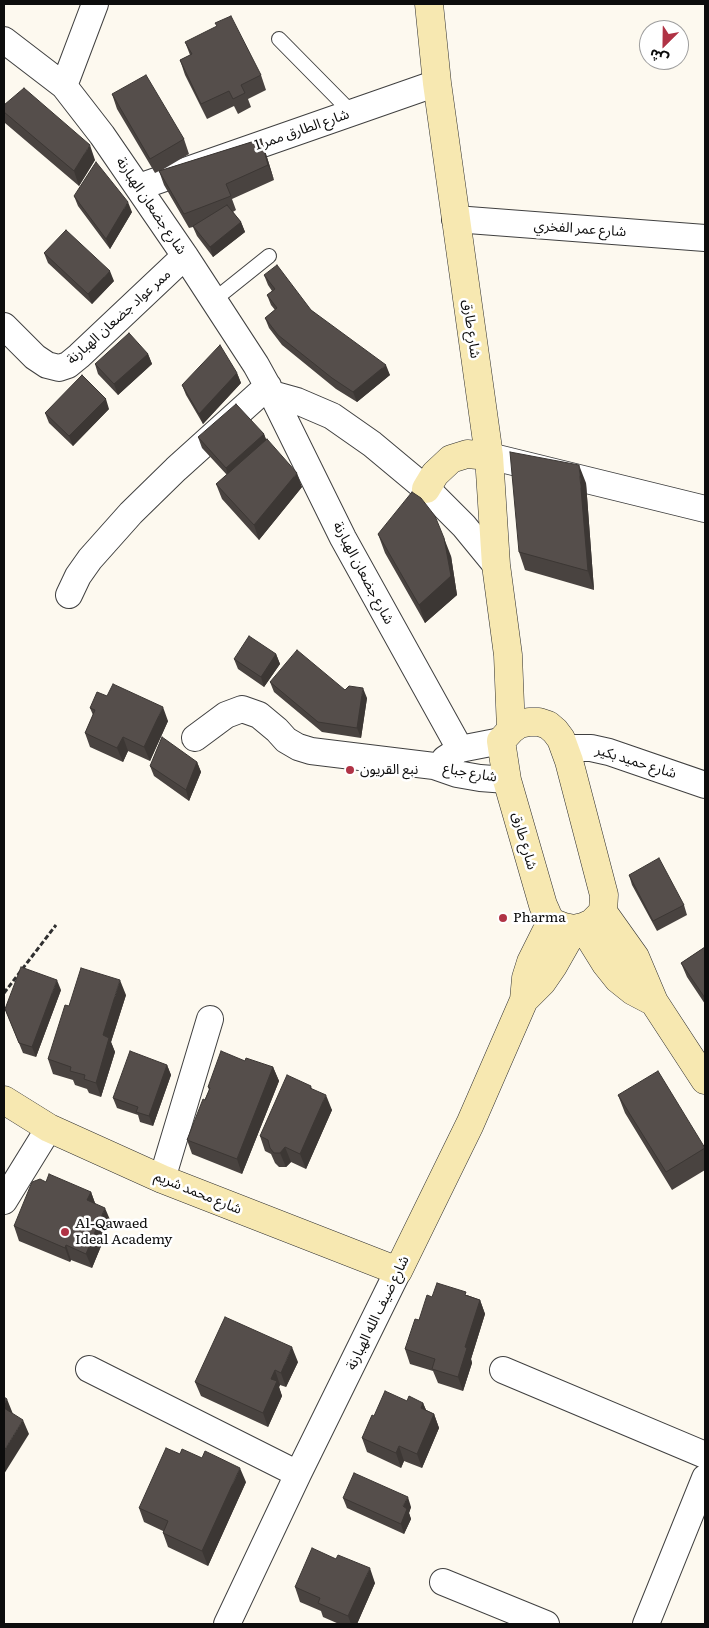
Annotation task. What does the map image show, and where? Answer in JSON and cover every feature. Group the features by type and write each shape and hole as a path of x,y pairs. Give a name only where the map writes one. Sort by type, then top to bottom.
{"street":[{"path":"64,86 95,4"},
{"name":"شارع طارق","path":"429,4 437,83 455,219 489,456 496,565 508,655 506,780 543,905 578,922 618,979 633,991 654,1002 705,1080"},
{"name":"شارع جضعان الهبارنة","path":"4,40 64,86 139,187 214,300 270,390 343,538 460,749"},
{"name":"شارع الطارق ممر 1","path":"139,187 437,83"},
{"name":"شارع عمر الفخري","path":"455,219 705,238"},
{"name":"ممر عواد جضعان الهبارنة","path":"4,326 35,357 47,365 59,368 68,365 185,256"},
{"path":"69,594 78,576 90,559 131,514 176,469 270,390 332,416 372,444 426,489 464,526 496,565"},
{"path":"426,489 436,474 451,459 467,454 489,456 705,509"},
{"name":"شارع طارق","path":"508,655 539,722 548,725 555,731 565,748 604,895 578,922"},
{"name":"شارع جباع","path":"195,738 226,715 242,709 259,715 286,740 298,747 311,751 434,766 457,774 506,780"},
{"path":"506,735 520,724 539,722"},
{"name":"شارع جباع","path":"434,766 460,749 506,735"},
{"name":"شارع حميد بكير","path":"565,748 591,748 609,752 705,785"},
{"name":"شارع ضيف الله الهبارنة","path":"227,1624 298,1474 470,1124 524,1000 542,982 578,922"},
{"path":"162,1179 210,1019"},
{"name":"شارع محمد شريم","path":"4,1100 49,1128 162,1179 398,1272"},
{"path":"4,1201 49,1128"},
{"path":"89,1369 298,1474"},
{"path":"502,1370 705,1456"},
{"path":"646,1624 705,1478"},
{"path":"443,1582 546,1624"}],"lane":[{"path":"279,39 352,113"},
{"path":"214,300 269,256"}],"path":[{"path":"4,993 56,925"}],"building":[{"path":"231,16 261,75 241,85 245,93 233,99 229,91 201,104 180,60 192,54 185,42 217,26 215,23"},
{"path":"146,75 184,139 150,159 112,94"},
{"path":"24,88 90,145 74,171 4,112 4,105"},
{"path":"261,139 268,165 226,184 231,196 184,214 159,171"},
{"path":"96,162 128,202 106,239 74,196"},
{"path":"227,205 241,222 210,247 193,226"},
{"path":"66,230 110,271 88,294 44,253"},
{"path":"277,265 311,310 386,365 353,392 332,378 278,335 265,318 277,308 267,295 275,289 264,275"},
{"path":"129,333 148,354 114,384 95,364"},
{"path":"220,345 237,373 199,414 182,385"},
{"path":"82,375 106,399 69,436 45,413"},
{"path":"236,404 264,434 226,468 198,437"},
{"path":"267,439 297,473 254,525 216,484"},
{"path":"510,452 579,465 588,571 519,552"},
{"path":"412,492 421,498 435,516 444,538 451,576 419,605 378,534"},
{"path":"249,636 276,654 261,677 234,659"},
{"path":"297,650 345,690 349,686 363,688 357,728 318,722 270,682"},
{"path":"113,684 163,707 144,747 123,737 117,748 85,733 95,710 90,708 97,692 107,696"},
{"path":"162,737 197,762 186,790 150,766"},
{"path":"659,858 684,905 653,921 629,875"},
{"path":"705,947 705,998 681,963"},
{"path":"21,967 57,980 32,1047 19,1043 5,1009"},
{"path":"81,968 120,980 103,1035 109,1038 96,1083 84,1079 85,1075 70,1071 71,1067 48,1059 65,1005 69,1006"},
{"path":"130,1051 167,1065 149,1116 136,1112 138,1107 113,1098"},
{"path":"221,1051 245,1061 246,1058 273,1067 237,1159 187,1140 203,1099 205,1100 210,1088 208,1087"},
{"path":"658,1071 705,1148 666,1172 618,1095"},
{"path":"287,1075 326,1095 300,1154 285,1147 280,1153 274,1153 270,1148 268,1140 260,1136"},
{"name":"Al-Qawaed Ideal Academy","path":"49,1174 91,1192 87,1200 105,1208 86,1254 66,1245 65,1248 14,1226 32,1182 40,1179 46,1182"},
{"path":"437,1283 466,1292 465,1295 480,1300 465,1347 467,1348 458,1377 432,1369 435,1359 405,1349 415,1319 419,1320 427,1295 432,1297"},
{"path":"225,1317 292,1347 281,1373 275,1370 271,1379 277,1381 263,1413 195,1382"},
{"path":"385,1391 407,1401 409,1396 423,1403 421,1408 434,1414 417,1454 399,1446 396,1453 362,1438"},
{"path":"4,1408 23,1420 4,1451"},
{"path":"166,1448 180,1454 182,1449 202,1458 205,1451 240,1468 202,1551 163,1533 168,1521 139,1508"},
{"path":"354,1473 408,1497 403,1506 407,1509 401,1524 343,1498"},
{"path":"312,1548 336,1559 338,1555 370,1568 348,1616 318,1603 320,1598 295,1587"}],"place":[{"name":"نبع القريون","path":"350,770"},
{"name":"Pharma","path":"503,918"},
{"name":"Al-Qawaed Ideal Academy","path":"65,1232"}]}
